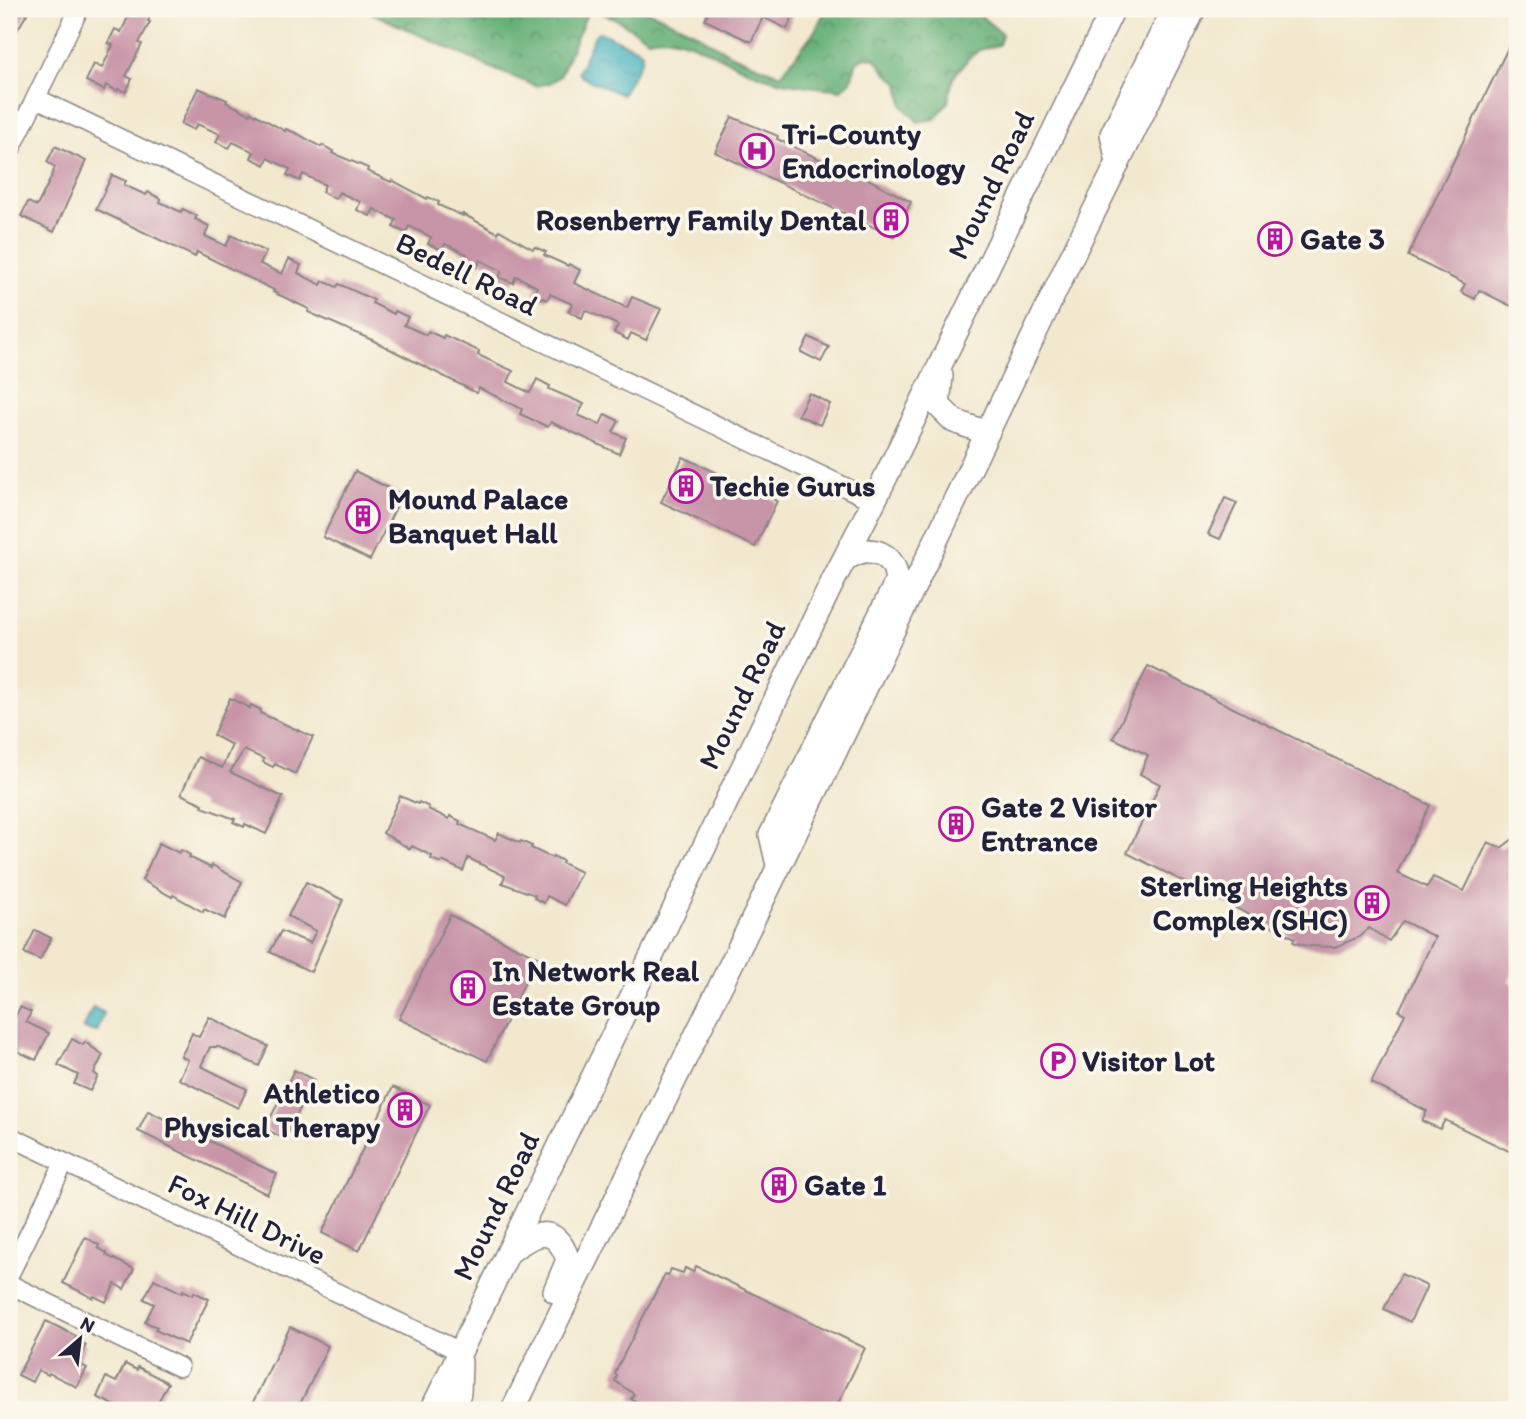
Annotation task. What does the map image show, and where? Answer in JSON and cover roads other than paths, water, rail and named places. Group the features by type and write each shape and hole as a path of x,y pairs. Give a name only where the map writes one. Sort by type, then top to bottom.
{"main road":[{"name":"Mound Road","path":"432,1410 833,580 1113,9"},
{"path":"1118,163 1112,134 1174,9"},
{"path":"513,1410 1194,9"},
{"path":"943,359 938,405 954,421 987,433"},
{"path":"779,865 771,835 896,583 897,573 890,559 881,554 867,550 846,558"},
{"path":"496,1410 568,1260 565,1250 555,1237 542,1233 528,1237 508,1252"},
{"path":"451,1410 459,1393 461,1352"}],"street":[{"path":"9,153 79,9"},
{"name":"Bedell Road","path":"36,98 874,501"},
{"name":"Fox Hill Drive","path":"9,1136 461,1352"},
{"path":"9,1275 64,1163"},
{"path":"9,1284 179,1367"}],"water":[{"path":"599,32 642,53 642,59 622,95 582,77 578,72 595,35"},
{"path":"93,1007 104,1013 97,1032 84,1029"}],"place":[{"name":"Tri-County Endocrinology","path":"757,151"},
{"name":"Rosenberry Family Dental","path":"891,220"},
{"name":"Gate 3","path":"1275,239"},
{"name":"Techie Gurus","path":"686,486"},
{"name":"Mound Palace Banquet Hall","path":"363,516"},
{"name":"Gate 2 Visitor Entrance","path":"956,824"},
{"name":"Sterling Heights Complex (SHC)","path":"1372,903"},
{"name":"In Network Real Estate Group","path":"468,988"},
{"name":"Visitor Lot","path":"1058,1061"},
{"name":"Athletico Physical Therapy","path":"405,1110"},
{"name":"Gate 1","path":"779,1185"}]}
